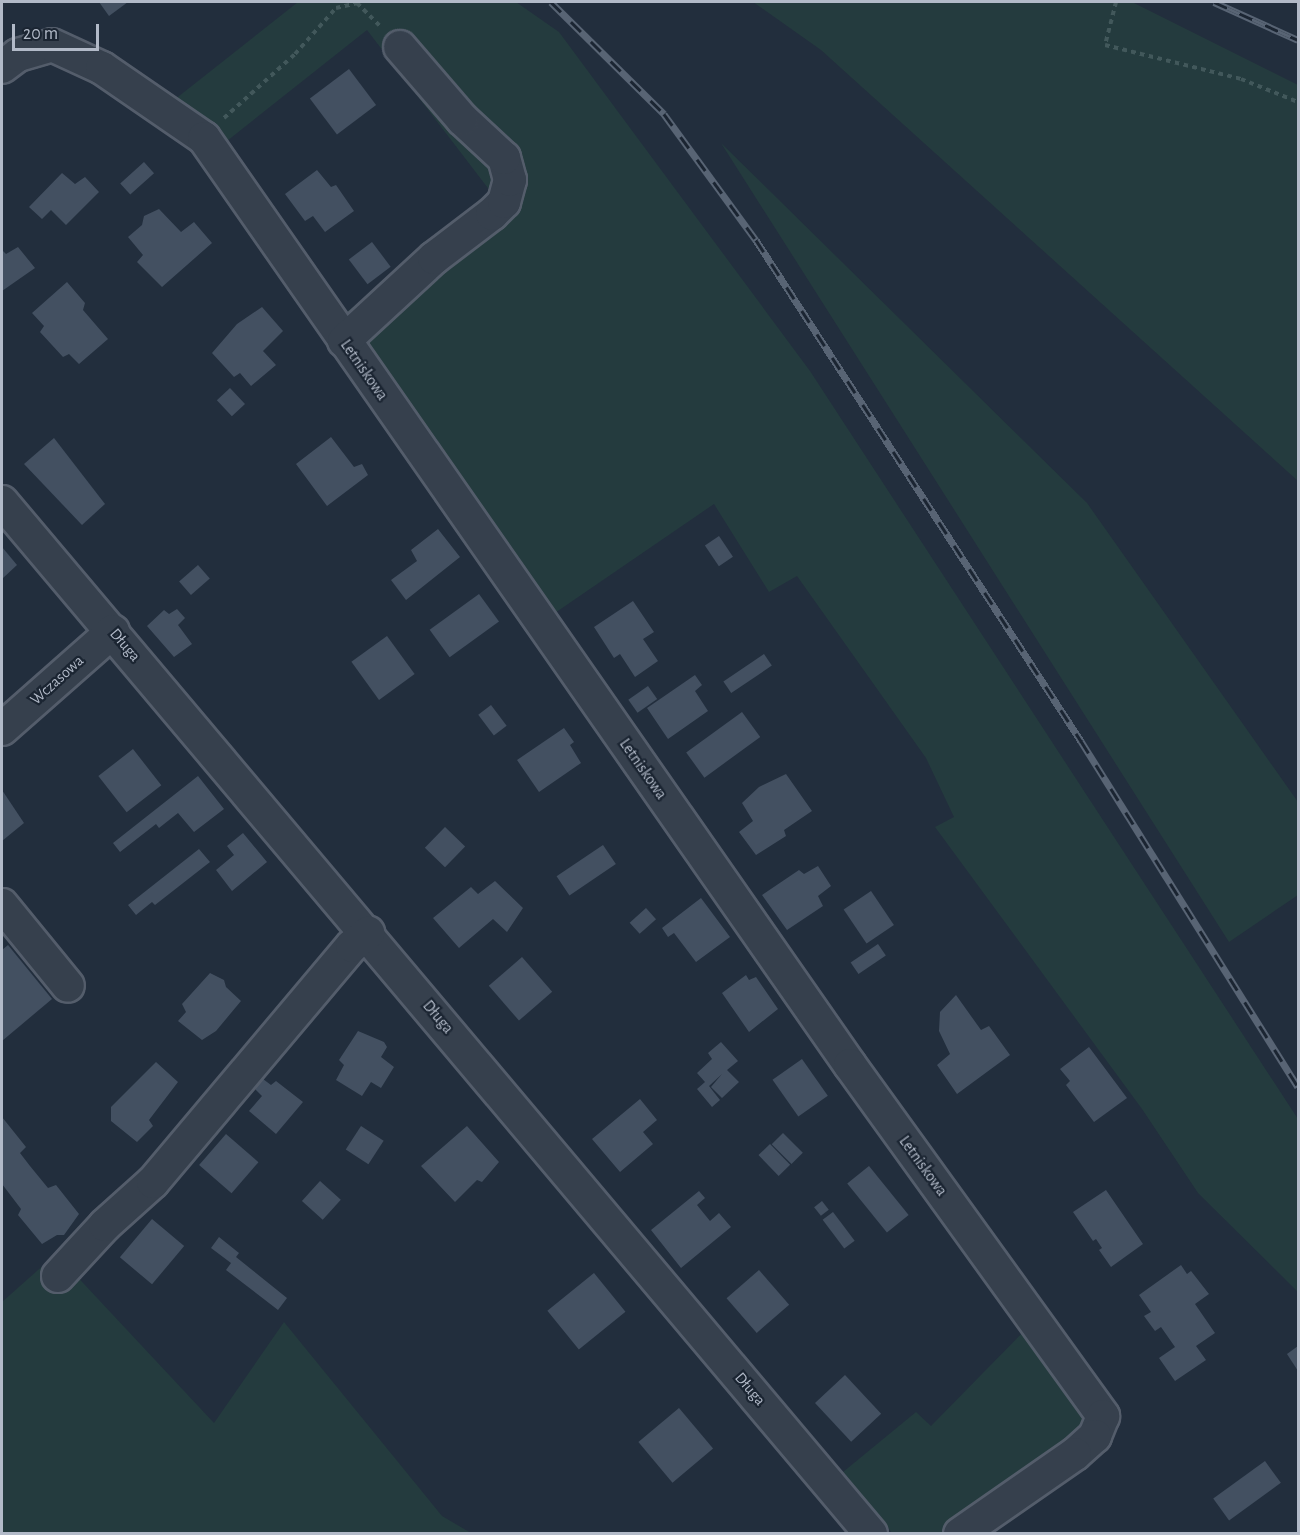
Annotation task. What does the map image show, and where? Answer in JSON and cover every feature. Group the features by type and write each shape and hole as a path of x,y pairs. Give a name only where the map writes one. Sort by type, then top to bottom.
{"street":[{"name":"Letniskowa","path":"10,61 52,45 102,68 204,138 844,1056 1103,1416 1095,1436 1075,1454 960,1533"},
{"path":"344,341 434,258 492,214 504,202 510,180 504,158 462,119 400,47"},
{"name":"Długa","path":"2,502 368,933 871,1533"},
{"name":"Wczasowa","path":"2,729 113,631"},
{"path":"2,905 68,986"},
{"path":"58,1276 105,1225 153,1182 351,946 368,933"}],"path":[{"path":"1116,2 1105,45 1241,79 1299,102"},
{"path":"204,138 295,54 336,8 357,3 400,47"}],"green space":[{"path":"298,2 516,2 559,32 810,371 1298,1119 1298,1292 1198,1193 1142,1109 935,827 954,817 926,758 797,576 769,592 714,504 533,628 321,331 497,200 367,30 222,145 174,100"},
{"path":"753,2 1132,2 1298,85 1298,481 821,50"},
{"path":"721,143 1087,503 1298,802 1298,895 1229,942"},
{"path":"56,1254 214,1423 284,1322 442,1516 471,1533 2,1533 2,1302"},
{"path":"1026,1329 1087,1412 1085,1431 1069,1448 942,1533 892,1533 843,1472 916,1412 931,1426"}],"building":[{"path":"99,2 128,2 109,16"},
{"path":"349,69 376,105 337,134 310,98"},
{"path":"144,162 154,173 130,195 120,183"},
{"path":"317,170 331,187 336,185 354,211 325,232 313,216 305,221 285,194"},
{"path":"62,173 75,184 85,177 99,192 66,225 51,210 42,219 29,207"},
{"path":"159,209 181,232 194,222 212,243 162,287 137,262 143,255 128,237 142,225 144,216"},
{"path":"372,242 391,267 367,284 349,259"},
{"path":"18,247 35,268 2,291 2,250 6,254"},
{"path":"67,282 85,303 83,310 108,339 79,364 69,354 63,357 40,332 44,326 32,313"},
{"path":"262,307 283,331 263,351 276,365 251,386 240,373 234,377 212,353 237,324"},
{"path":"230,388 245,404 232,416 217,400"},
{"path":"331,437 354,467 362,464 368,475 327,506 296,464"},
{"path":"54,438 105,504 82,525 24,464"},
{"path":"438,529 460,557 406,600 391,580 417,561 411,550"},
{"path":"719,536 733,557 719,566 705,546"},
{"path":"2,547 17,565 2,579"},
{"path":"198,565 210,579 191,595 179,581"},
{"path":"479,594 499,622 450,657 430,630"},
{"path":"633,601 654,632 643,639 658,661 635,677 620,654 614,658 594,627"},
{"path":"177,609 185,618 178,625 192,644 174,657 147,626 164,610 169,614"},
{"path":"387,636 415,674 379,700 351,662"},
{"path":"764,654 772,666 731,693 723,681"},
{"path":"695,675 702,685 695,691 708,711 668,739 647,708"},
{"path":"648,686 657,699 638,713 628,700"},
{"path":"491,705 507,726 494,735 478,715"},
{"path":"742,712 760,737 704,778 686,753"},
{"path":"564,728 574,742 570,745 581,763 539,792 517,760"},
{"path":"133,749 161,785 127,812 98,776"},
{"path":"786,774 812,811 784,830 786,836 756,855 739,832 753,821 742,803 759,787"},
{"path":"198,776 224,809 194,832 178,813 159,828 156,824 120,852 113,843"},
{"path":"2,790 24,823 2,841"},
{"path":"445,827 465,846 445,867 425,848"},
{"path":"243,833 267,862 232,891 216,870 234,855 227,846"},
{"path":"603,845 616,864 569,895 557,876"},
{"path":"199,849 210,862 155,905 152,902 136,915 128,905"},
{"path":"818,866 831,886 818,896 823,906 787,930 762,895 799,870 804,874"},
{"path":"495,881 523,908 507,932 493,919 459,948 433,918 471,887 478,894"},
{"path":"871,891 894,925 867,943 844,909"},
{"path":"701,898 730,937 696,962 674,933 668,937 662,928"},
{"path":"646,908 656,919 640,934 630,923"},
{"path":"878,944 886,956 858,974 851,962"},
{"path":"8,945 52,999 2,1041 2,950"},
{"path":"522,957 552,992 519,1021 489,986"},
{"path":"210,973 224,980 226,987 241,1001 216,1031 202,1040 178,1021 186,1012 182,1004"},
{"path":"746,975 749,980 756,977 778,1009 749,1032 722,993"},
{"path":"956,995 981,1030 989,1026 1010,1055 957,1094 937,1065 950,1054 939,1031 940,1012"},
{"path":"358,1031 384,1042 387,1047 381,1057 394,1067 381,1088 371,1082 362,1096 336,1080 344,1065 339,1060"},
{"path":"721,1042 738,1061 727,1070 739,1082 722,1098 711,1087 722,1074 709,1086 720,1100 712,1107 697,1089 705,1082 697,1073 712,1059 708,1053"},
{"path":"1089,1047 1127,1098 1094,1122 1066,1085 1070,1081 1060,1069"},
{"path":"802,1059 828,1096 798,1117 773,1080"},
{"path":"156,1062 178,1082 149,1120 153,1126 137,1142 111,1121 111,1107"},
{"path":"263,1079 271,1085 276,1081 303,1102 276,1134 249,1111 262,1096 255,1089"},
{"path":"640,1099 657,1120 643,1132 653,1144 620,1172 592,1139"},
{"path":"2,1117 26,1147 20,1153 30,1166 48,1188 56,1185 79,1214 64,1235 57,1235 42,1244 18,1215 21,1209 2,1184"},
{"path":"361,1126 384,1141 368,1164 346,1149"},
{"path":"467,1126 499,1162 482,1182 477,1180 455,1202 421,1166"},
{"path":"783,1133 803,1153 791,1164 772,1144"},
{"path":"226,1134 258,1162 232,1193 199,1165"},
{"path":"770,1144 790,1165 779,1176 758,1155"},
{"path":"869,1166 909,1215 887,1233 847,1184"},
{"path":"320,1181 341,1200 323,1220 302,1201"},
{"path":"1106,1190 1143,1244 1111,1267 1099,1250 1102,1248 1096,1239 1093,1241 1073,1212"},
{"path":"699,1191 705,1198 697,1205 710,1221 719,1213 731,1227 681,1268 651,1230"},
{"path":"822,1201 829,1210 821,1216 814,1207"},
{"path":"833,1212 855,1241 844,1249 823,1220"},
{"path":"152,1219 184,1246 152,1284 120,1257"},
{"path":"219,1237 239,1253 236,1257 287,1298 278,1310 226,1270 231,1263 211,1248"},
{"path":"1181,1265 1187,1274 1191,1271 1209,1294 1195,1304 1215,1333 1196,1346 1206,1360 1175,1381 1159,1358 1175,1347 1161,1327 1155,1331 1144,1316 1151,1312 1139,1295"},
{"path":"759,1270 789,1305 757,1333 727,1298"},
{"path":"594,1273 625,1312 579,1350 547,1311"},
{"path":"1298,1346 1298,1371 1287,1354"},
{"path":"845,1375 881,1414 851,1442 815,1403"},
{"path":"679,1408 713,1449 672,1483 638,1442"},
{"path":"1265,1461 1281,1483 1229,1520 1213,1499"}],"railway":[{"path":"551,2 664,114 756,240 1081,741 1298,1087"},
{"path":"1214,2 1298,40"}]}
